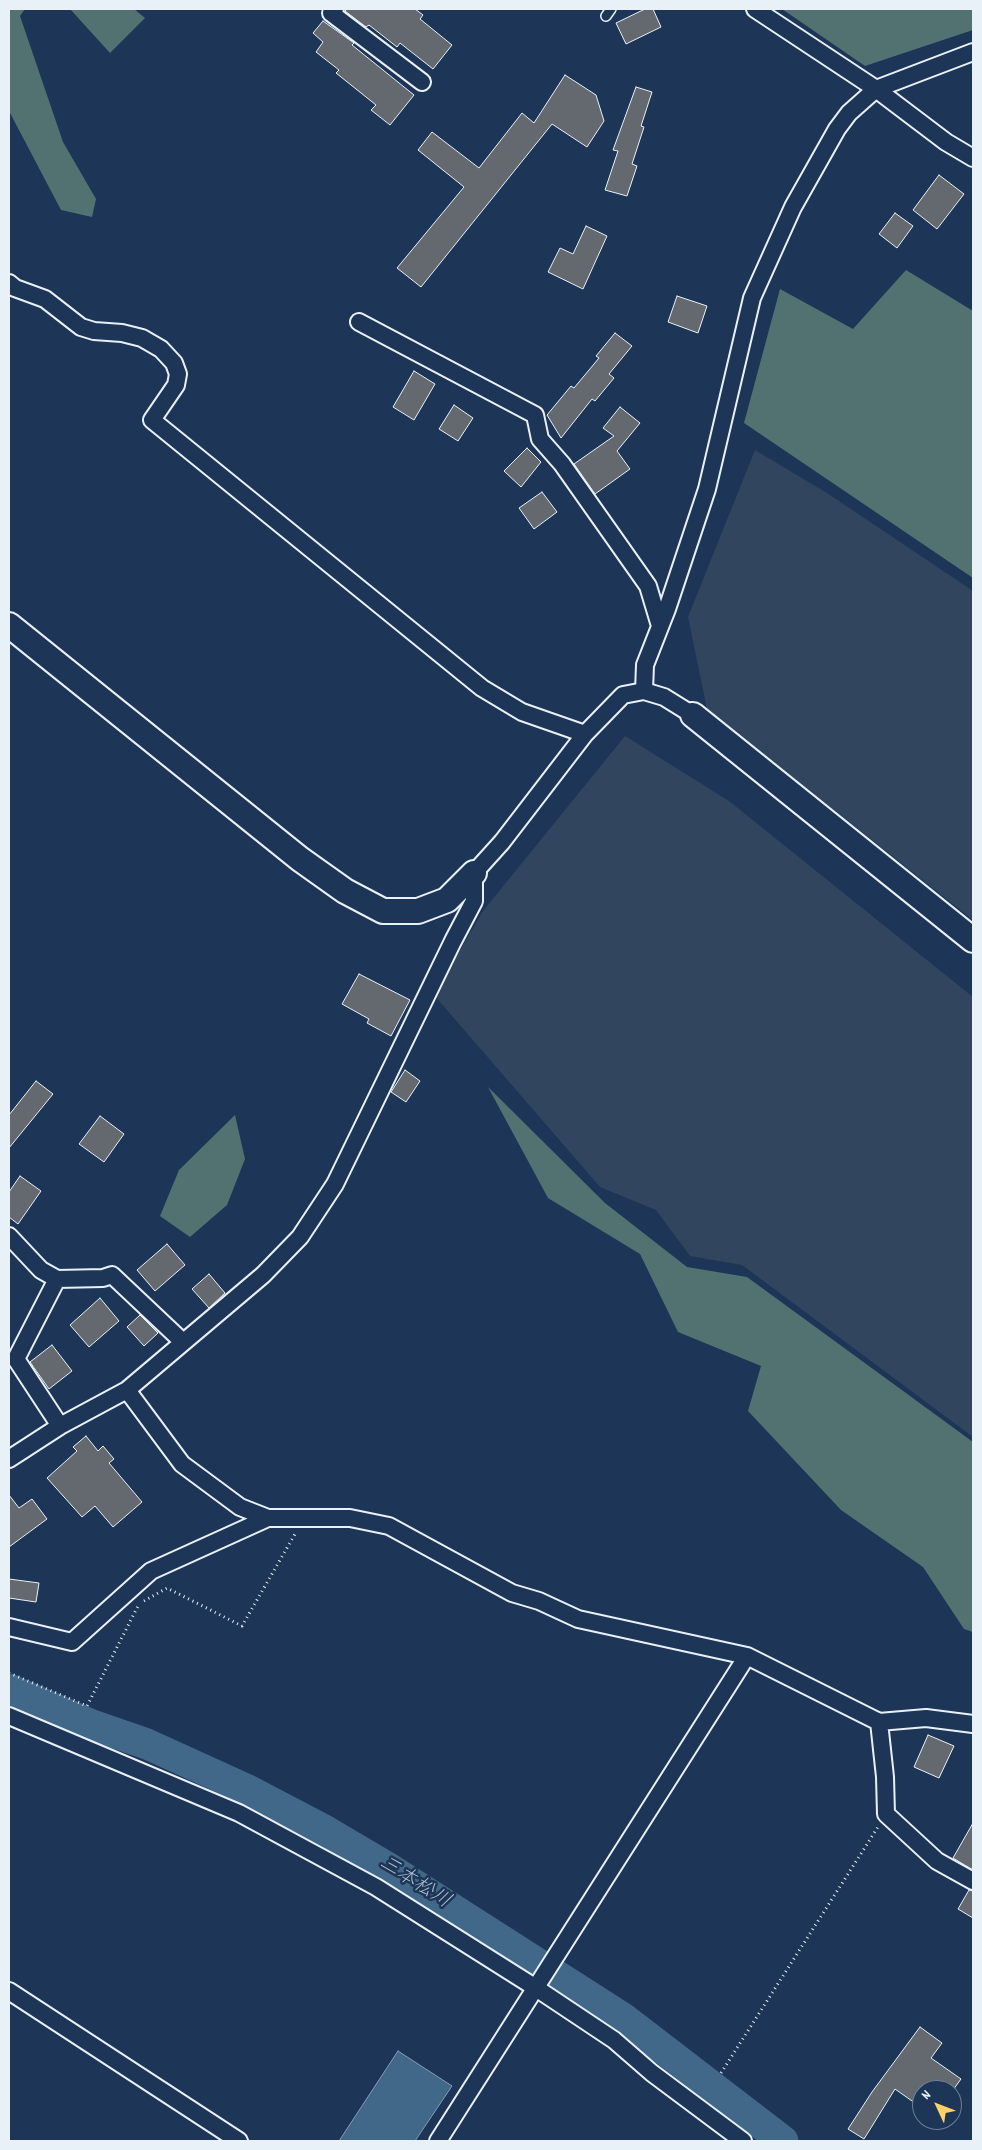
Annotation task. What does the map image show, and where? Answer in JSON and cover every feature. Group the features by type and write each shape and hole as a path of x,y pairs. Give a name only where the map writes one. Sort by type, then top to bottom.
{"street":[{"path":"334,9 331,13 422,82"},
{"path":"755,9 876,89 946,142 973,158"},
{"path":"644,691 645,665 707,489 752,298 793,207 837,130 849,113 876,89 969,58"},
{"path":"9,283 15,288 45,299 81,327 94,331 122,333 142,338 161,348 174,363 178,374 176,385 152,420 482,688 522,712 585,734"},
{"path":"359,322 535,415 540,439 562,464 648,586 660,626"},
{"path":"9,625 300,859 346,891 383,911 418,911 447,900 502,842 585,734 624,696 644,691 664,697 693,715 973,940"},
{"path":"9,1458 60,1426 127,1390 263,1276 300,1237 335,1184 474,901 474,873"},
{"path":"9,1236 42,1270 57,1280 103,1278 112,1275 182,1342"},
{"path":"57,1280 16,1359 60,1426"},
{"path":"127,1390 182,1464 240,1507 268,1518 350,1518 389,1526 512,1593 539,1600 578,1619 747,1656 879,1722 926,1718 973,1724"},
{"path":"9,1627 72,1642 151,1571 268,1518"},
{"path":"438,2141 747,1656"},
{"path":"9,1716 239,1813 376,1887 536,1988 614,2040 652,2073 743,2141"},
{"path":"879,1722 885,1777 886,1814 937,1862 973,1881"},
{"path":"9,1991 239,2141"}],"path":[{"path":"9,1673 87,1706 139,1604 167,1588 242,1626 305,1518"},
{"path":"721,2074 886,1814"}],"shaded area":[{"path":"755,450 827,493 973,591 973,920 707,709 688,617"},
{"path":"625,736 729,801 973,997 973,1437 742,1265 690,1256 656,1210 600,1187 434,995 483,911"},
{"path":"398,2051 452,2086 415,2141 339,2141"}],"green space":[{"path":"9,9 25,9 20,16 63,142 96,199 92,217 61,210 9,111"},
{"path":"70,9 134,9 145,18 110,53"},
{"path":"782,9 973,9 973,30 865,66"},
{"path":"906,270 973,311 973,578 744,423 780,289 853,329"},
{"path":"488,1087 605,1203 687,1267 747,1277 973,1442 973,1632 964,1629 923,1567 841,1510 748,1411 761,1366 678,1332 640,1254 548,1198"},
{"path":"235,1115 245,1159 227,1205 190,1237 160,1216 179,1170"}],"building":[{"path":"347,9 415,9 423,15 420,19 452,45 433,69 400,43 397,47 369,25 366,27 345,11"},
{"path":"645,9 653,9 661,27 626,44 616,23"},
{"path":"323,21 354,43 352,45 414,95 390,125 371,110 376,105 336,73 339,70 316,52 323,42 313,33"},
{"path":"565,75 596,95 604,121 587,147 552,124 421,287 397,268 464,187 418,150 432,132 479,168 522,113 534,123"},
{"path":"636,87 652,92 641,126 644,127 632,164 637,166 627,196 605,190 618,151 613,150"},
{"path":"939,175 964,194 937,229 913,210"},
{"path":"895,213 913,226 897,248 879,234"},
{"path":"586,226 607,236 583,289 548,272 560,248 573,254"},
{"path":"677,296 707,306 698,333 668,322"},
{"path":"615,333 632,346 609,374 614,378 595,401 592,399 561,438 547,415 571,386 574,388 599,358 596,356"},
{"path":"414,371 435,384 414,420 393,407"},
{"path":"454,405 473,418 458,441 439,429"},
{"path":"620,407 640,423 617,451 630,469 595,494 574,464 614,436 603,428"},
{"path":"527,448 541,462 521,487 504,471"},
{"path":"542,492 557,512 534,529 519,508"},
{"path":"359,974 410,1000 391,1036 367,1023 369,1019 342,1004"},
{"path":"405,1070 420,1081 406,1102 391,1092"},
{"path":"36,1081 53,1094 9,1148 9,1115"},
{"path":"100,1116 124,1134 104,1162 79,1144"},
{"path":"20,1176 41,1191 18,1224 9,1217 9,1192"},
{"path":"167,1244 185,1265 155,1291 137,1270"},
{"path":"209,1274 225,1293 209,1308 192,1289"},
{"path":"100,1298 119,1321 89,1347 70,1325"},
{"path":"140,1315 158,1333 144,1346 127,1327"},
{"path":"52,1345 72,1371 49,1389 30,1362"},
{"path":"86,1436 98,1451 103,1446 114,1459 109,1463 142,1502 113,1527 95,1506 82,1517 47,1478 77,1451 73,1447"},
{"path":"9,1495 19,1508 32,1499 47,1519 9,1547"},
{"path":"9,1579 39,1583 36,1602 9,1598"},
{"path":"928,1735 954,1746 939,1778 914,1767"},
{"path":"973,1823 973,1870 953,1858"},
{"path":"969,1890 973,1891 973,1918 958,1909"},
{"path":"920,2027 942,2043 931,2058 961,2079 912,2080 912,2101 895,2089 864,2139 848,2129 872,2092"}],"waterway":[{"name":"三本松川","path":"9,1689 92,1725 147,1744 246,1789 326,1831 387,1867 623,2018 783,2141"}]}
